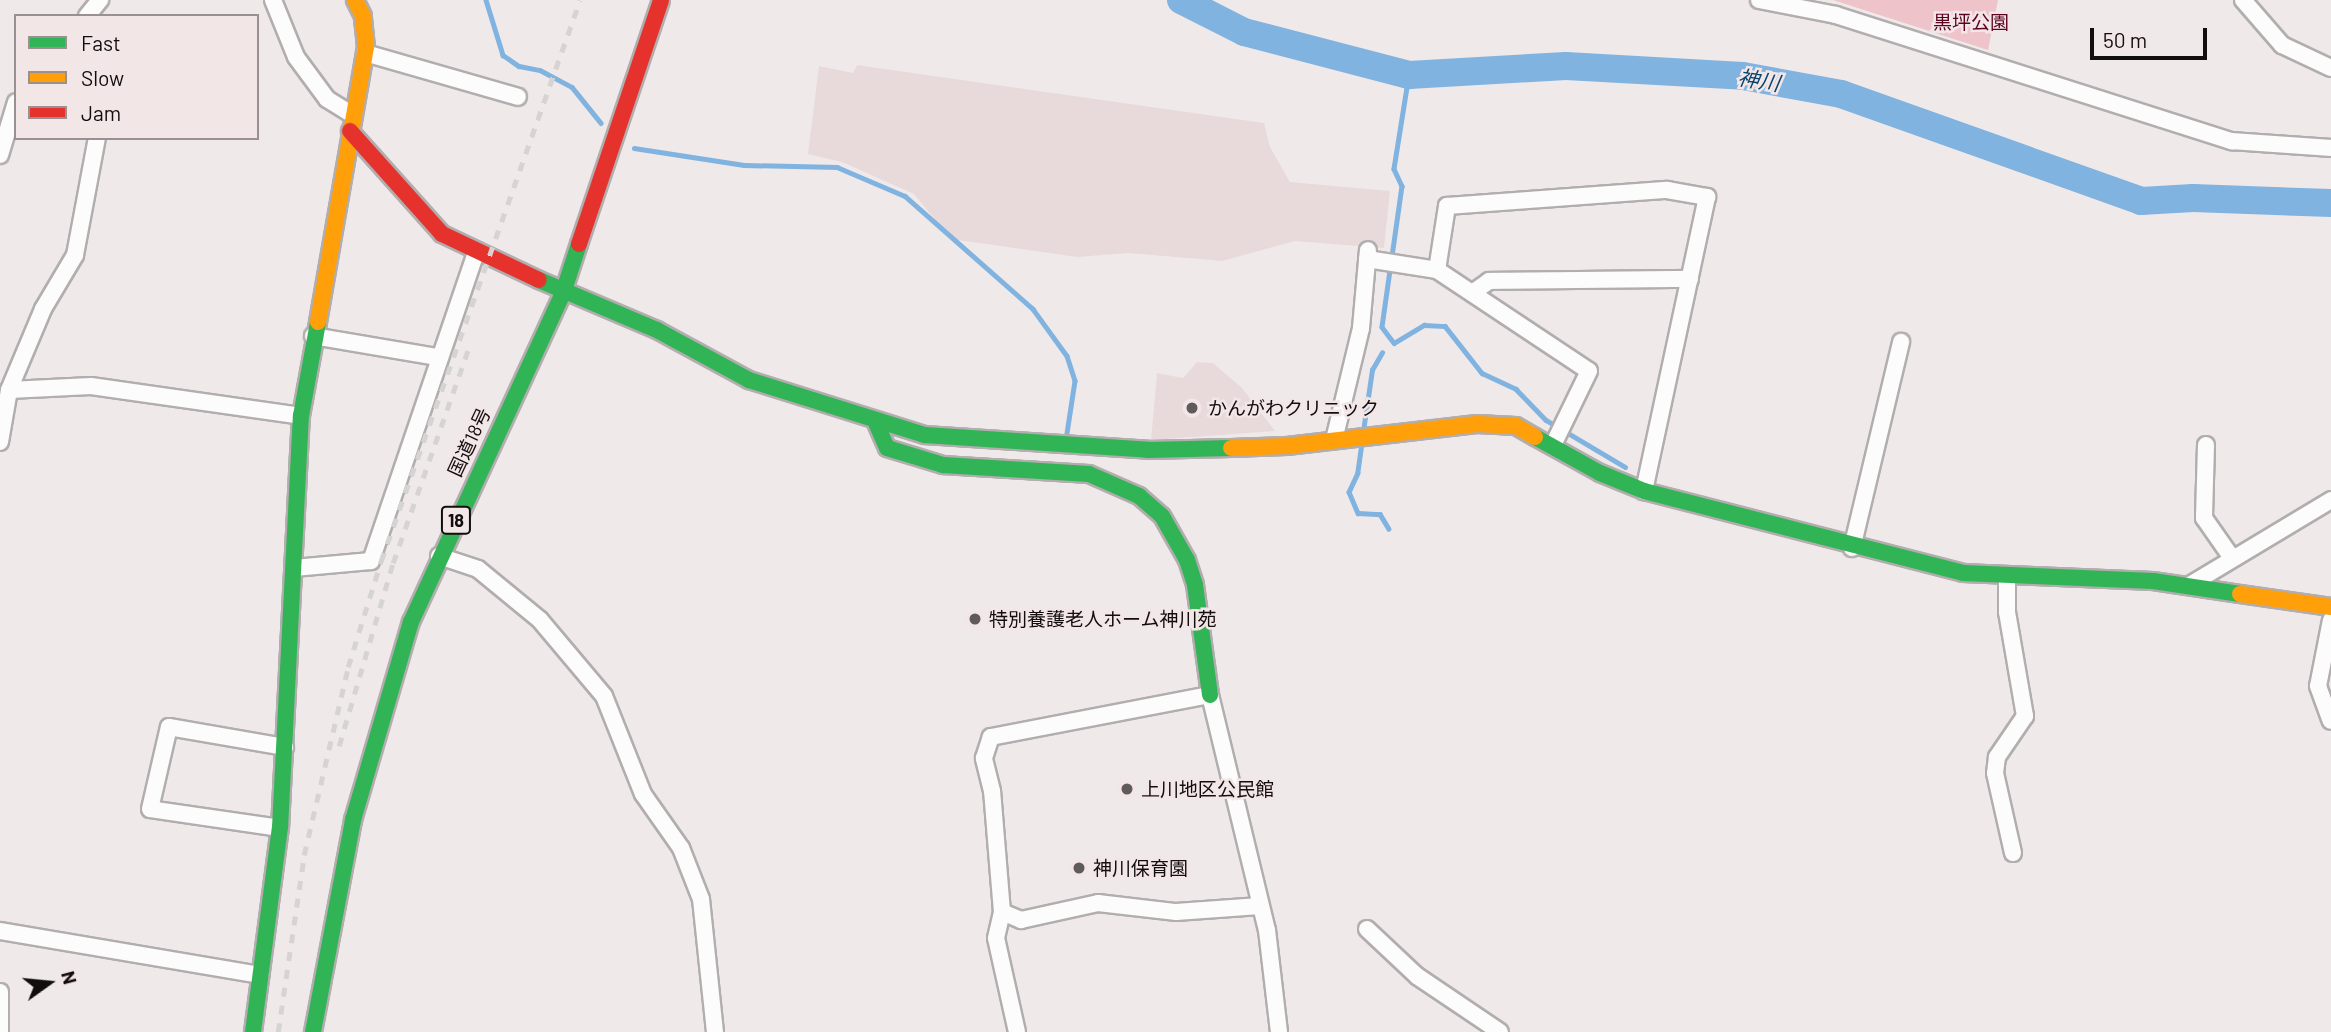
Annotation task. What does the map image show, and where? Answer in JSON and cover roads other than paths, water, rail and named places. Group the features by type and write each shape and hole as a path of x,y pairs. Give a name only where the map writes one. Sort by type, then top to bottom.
{"main road":[{"path":"253,1032 280,828 301,416 351,114 360,97 365,53 363,16 355,0"},
{"name":"国道18号","path":"313,1032 338,884 370,751 411,622 439,556 563,293 661,0"},
{"path":"350,131 442,234 476,253 530,273 563,293 657,330 749,380 876,423 925,435 1065,441 1149,450 1334,440 1498,424 1516,426 1600,473 1644,491 1852,548 1963,573 2007,578 2046,576 2188,586 2331,607"},
{"path":"876,423 887,448 943,465 1088,474 1113,481 1139,496 1162,516 1187,559 1195,585 1210,695"}],"street":[{"path":"88,14 100,0"},
{"path":"273,0 296,57 327,99 351,114"},
{"path":"1759,0 1836,15 2232,141 2331,148"},
{"path":"2243,0 2282,45 2331,68"},
{"path":"365,53 518,97"},
{"path":"0,155 14,109"},
{"path":"0,442 9,390 43,309 75,255 97,140"},
{"path":"1437,270 1447,206 1667,190 1707,197 1644,491"},
{"path":"294,568 371,561 437,357 476,253"},
{"path":"1334,440 1361,328 1368,254 1437,270 1589,371 1553,445"},
{"path":"1472,293 1489,281 1690,279"},
{"path":"313,336 437,357"},
{"path":"1852,548 1901,342"},
{"path":"9,390 91,386 301,416"},
{"path":"2206,445 2204,518 2232,558"},
{"path":"2188,586 2331,500"},
{"path":"439,556 478,569 540,620 604,696 643,794 681,848 701,899 715,1032"},
{"path":"2007,578 2007,612 2025,716 1997,757 1994,774 2013,853"},
{"path":"2331,620 2318,686 2331,722"},
{"path":"1017,1032 996,938 1002,912 992,791 984,758 991,737 1210,695 1260,906 1279,1032"},
{"path":"280,828 150,809 169,727 285,747"},
{"path":"1002,912 1021,920 1089,903 1176,912 1260,906"},
{"path":"1367,929 1417,976 1500,1032"},
{"path":"0,931 260,975"},
{"path":"0,992 0,1032"}],"waterway":[{"path":"486,0 503,55 519,66 540,70 572,87 601,123"},
{"name":"神川","path":"1181,0 1244,32 1409,75 1566,66 1743,76 1841,94 2141,201 2193,198 2331,203"},
{"path":"1409,75 1394,169 1402,186 1382,327 1394,343 1424,325 1445,326 1482,373 1516,389 1546,420 1625,467"},
{"path":"634,148 744,165 837,167 905,196 1033,309 1067,356 1075,381 1067,433"},
{"path":"1363,431 1372,370 1382,353"},
{"path":"1362,443 1358,473 1349,492 1358,513 1380,514 1389,529"}],"railway":[{"path":"278,1032 304,855 348,667 381,561 580,0"},
{"path":"339,746 393,563 470,344"}],"place":[{"name":"かんがわクリニック","path":"1192,408"},
{"name":"特別養護老人ホーム神川苑","path":"975,619"},
{"name":"上川地区公民館","path":"1127,789"},
{"name":"神川保育園","path":"1079,868"}],"park label":[{"name":"黒坪公園","path":"1971,22"}]}
